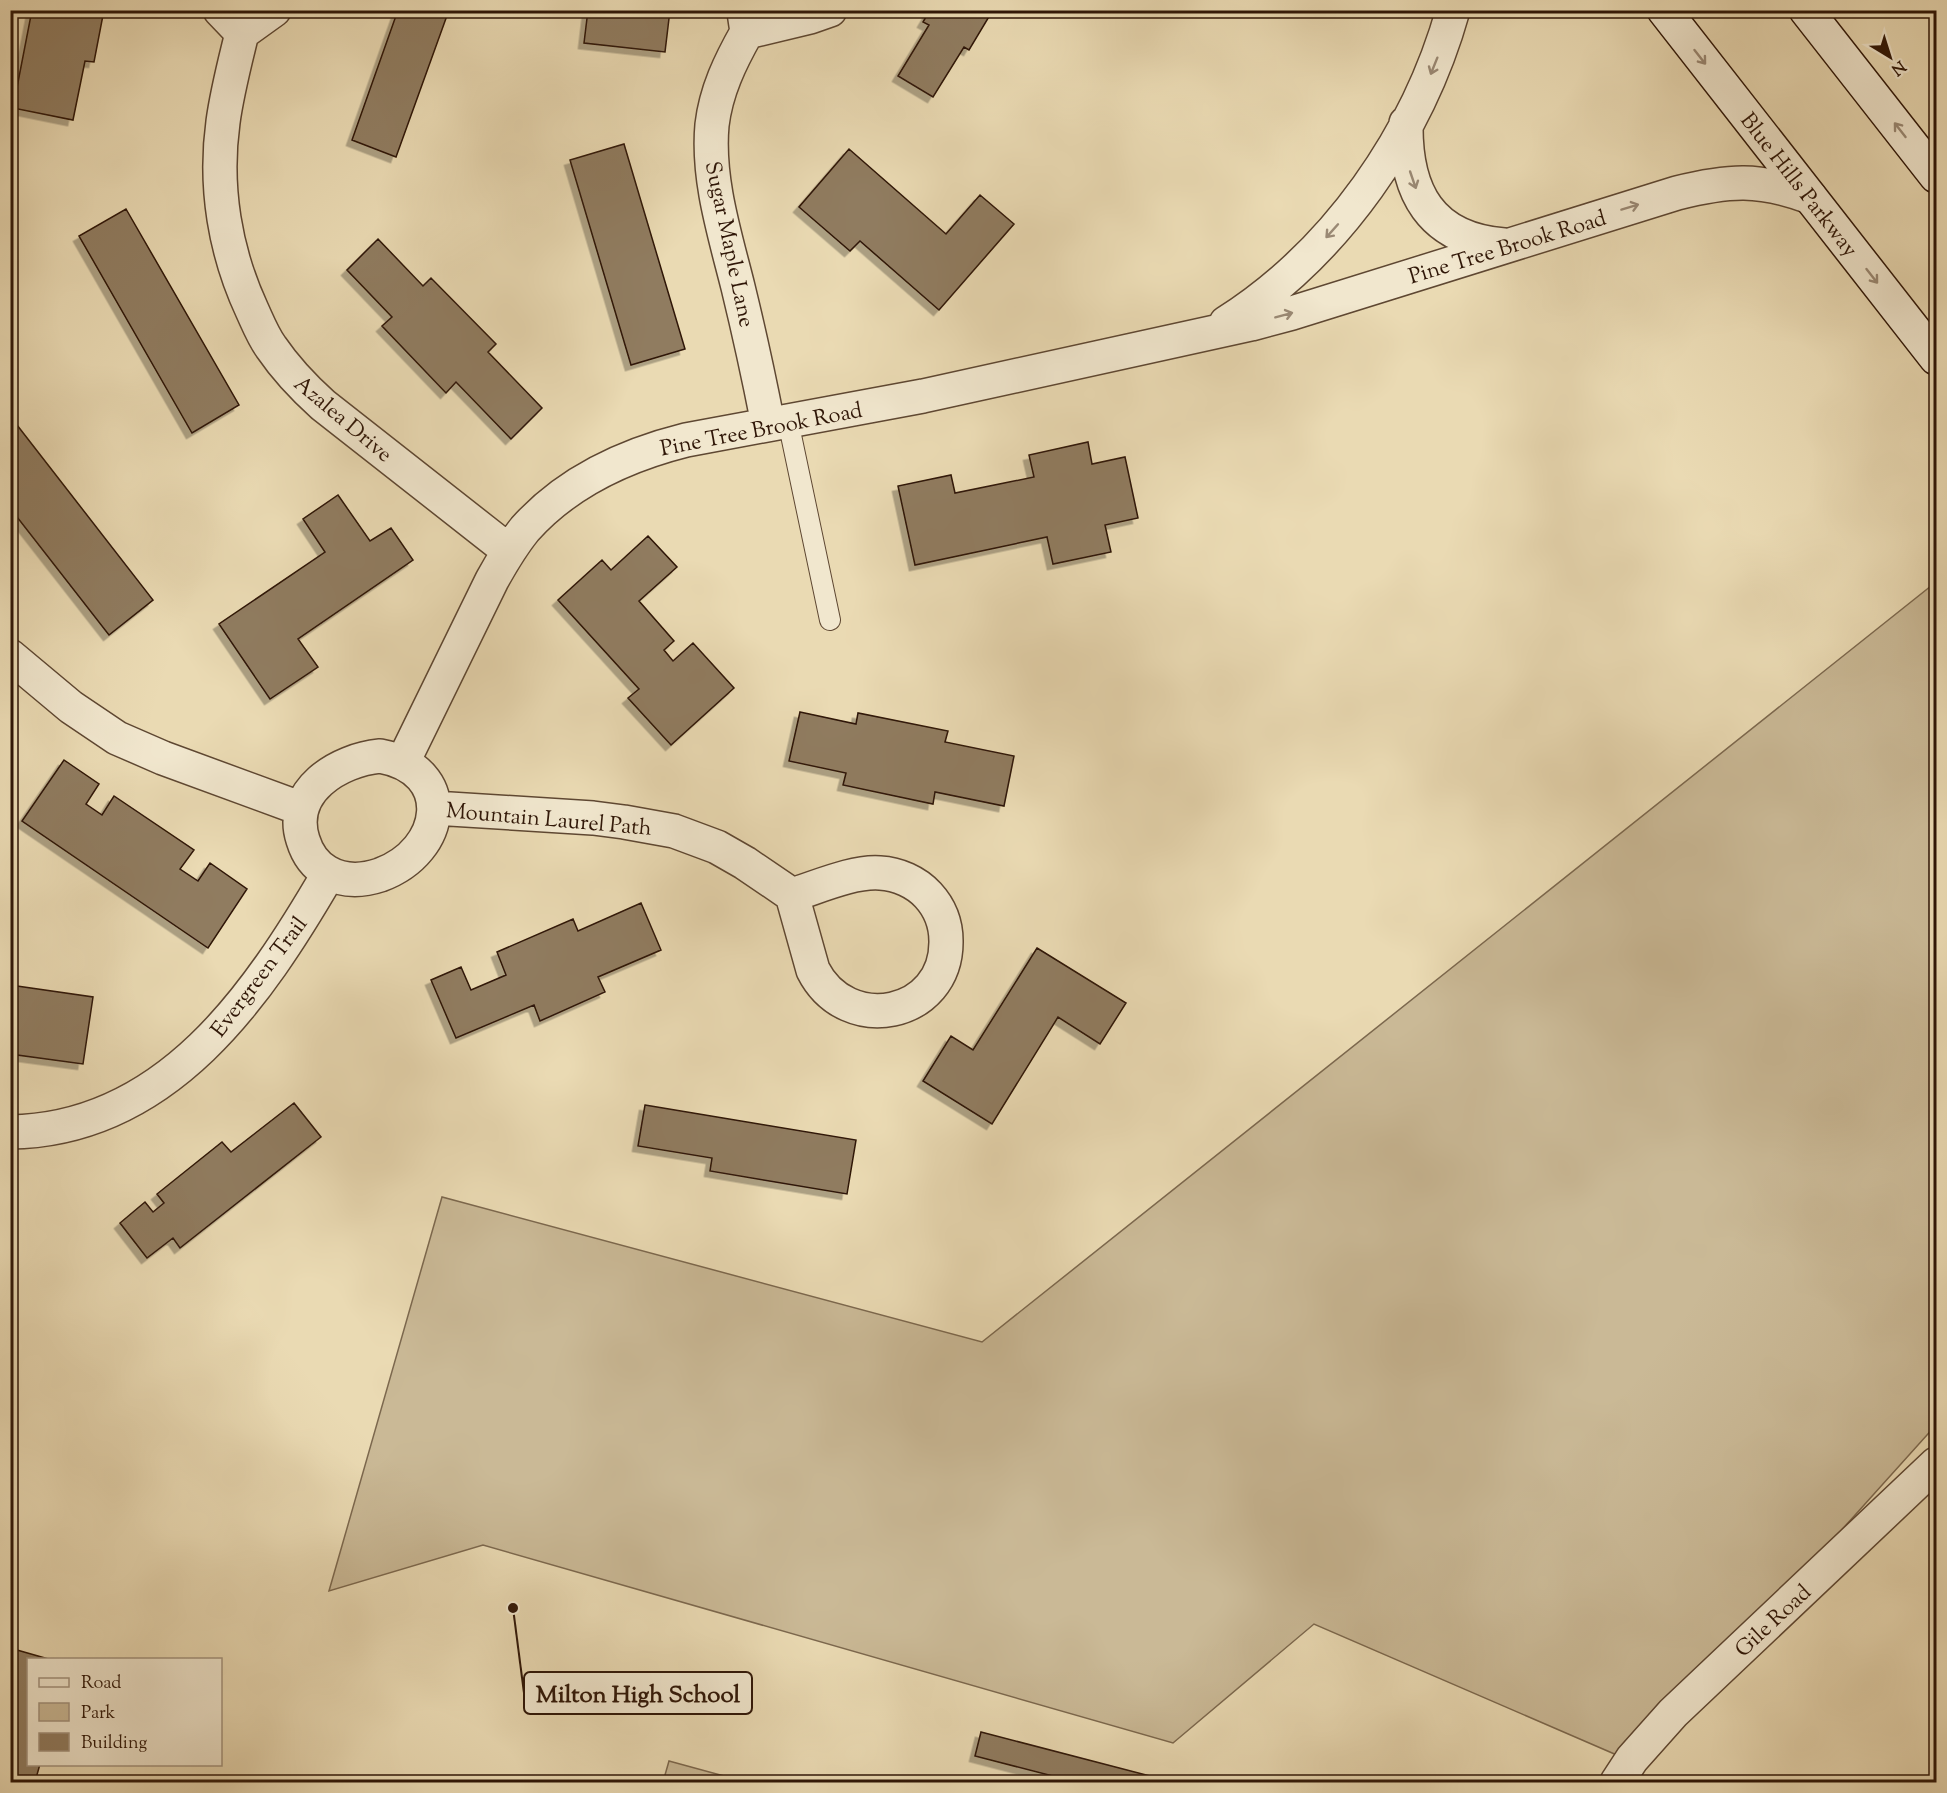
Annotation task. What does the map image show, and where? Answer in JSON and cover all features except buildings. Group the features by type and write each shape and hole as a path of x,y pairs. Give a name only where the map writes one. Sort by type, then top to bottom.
{"street":[{"path":"231,22 274,10"},
{"path":"745,21 810,17 830,10"},
{"name":"Pine Tree Brook Road","path":"1206,335 1264,296 1293,271 1347,215 1369,186 1424,90 1453,10"},
{"name":"Blue Hills Parkway","path":"1664,10 1936,358"},
{"path":"1806,10 1936,176"},
{"name":"Sugar Maple Lane","path":"745,21 717,99 711,151 720,216 752,346 778,423"},
{"name":"Azalea Drive","path":"231,22 227,95 222,125 220,186 223,215 236,272 269,344 300,385 323,405 509,551"},
{"path":"1406,123 1408,165 1414,186 1435,217 1449,229 1466,238 1485,243 1508,245"},
{"name":"Pine Tree Brook Road","path":"403,762 492,580 509,551 526,529 547,508 596,473 656,448 923,396 1206,335 1292,313 1703,186 1753,182 1782,187 1810,197"},
{"path":"10,656 71,707 117,738 163,758 302,809"},
{"path":"380,756 403,762 423,778 434,807 427,838 415,854 398,866 373,877 357,880 329,873 315,862 305,846 300,828 305,799 316,784 339,767 355,760 380,756"},
{"name":"Mountain Laurel Path","path":"434,807 593,818 674,831 745,862 792,895"},
{"name":"Evergreen Trail","path":"10,1132 52,1128 114,1110 139,1096 187,1062 209,1042 251,993 289,939 329,873"},
{"path":"867,873 892,874 914,883 933,900 944,923 946,951 938,975 923,994 902,1007 869,1011 844,1004 826,990 813,970 792,895 867,873"},
{"name":"Gile Road","path":"1617,1782 1632,1759 1673,1713 1936,1464"}],"lane":[{"path":"778,423 830,620"}],"green space":[{"path":"1936,582 1936,1425 1633,1762 1314,1624 1173,1743 483,1545 329,1591 442,1197 982,1342"},
{"path":"669,1761 746,1782 663,1782"}],"place":[{"name":"Milton High School","path":"513,1608"}]}
